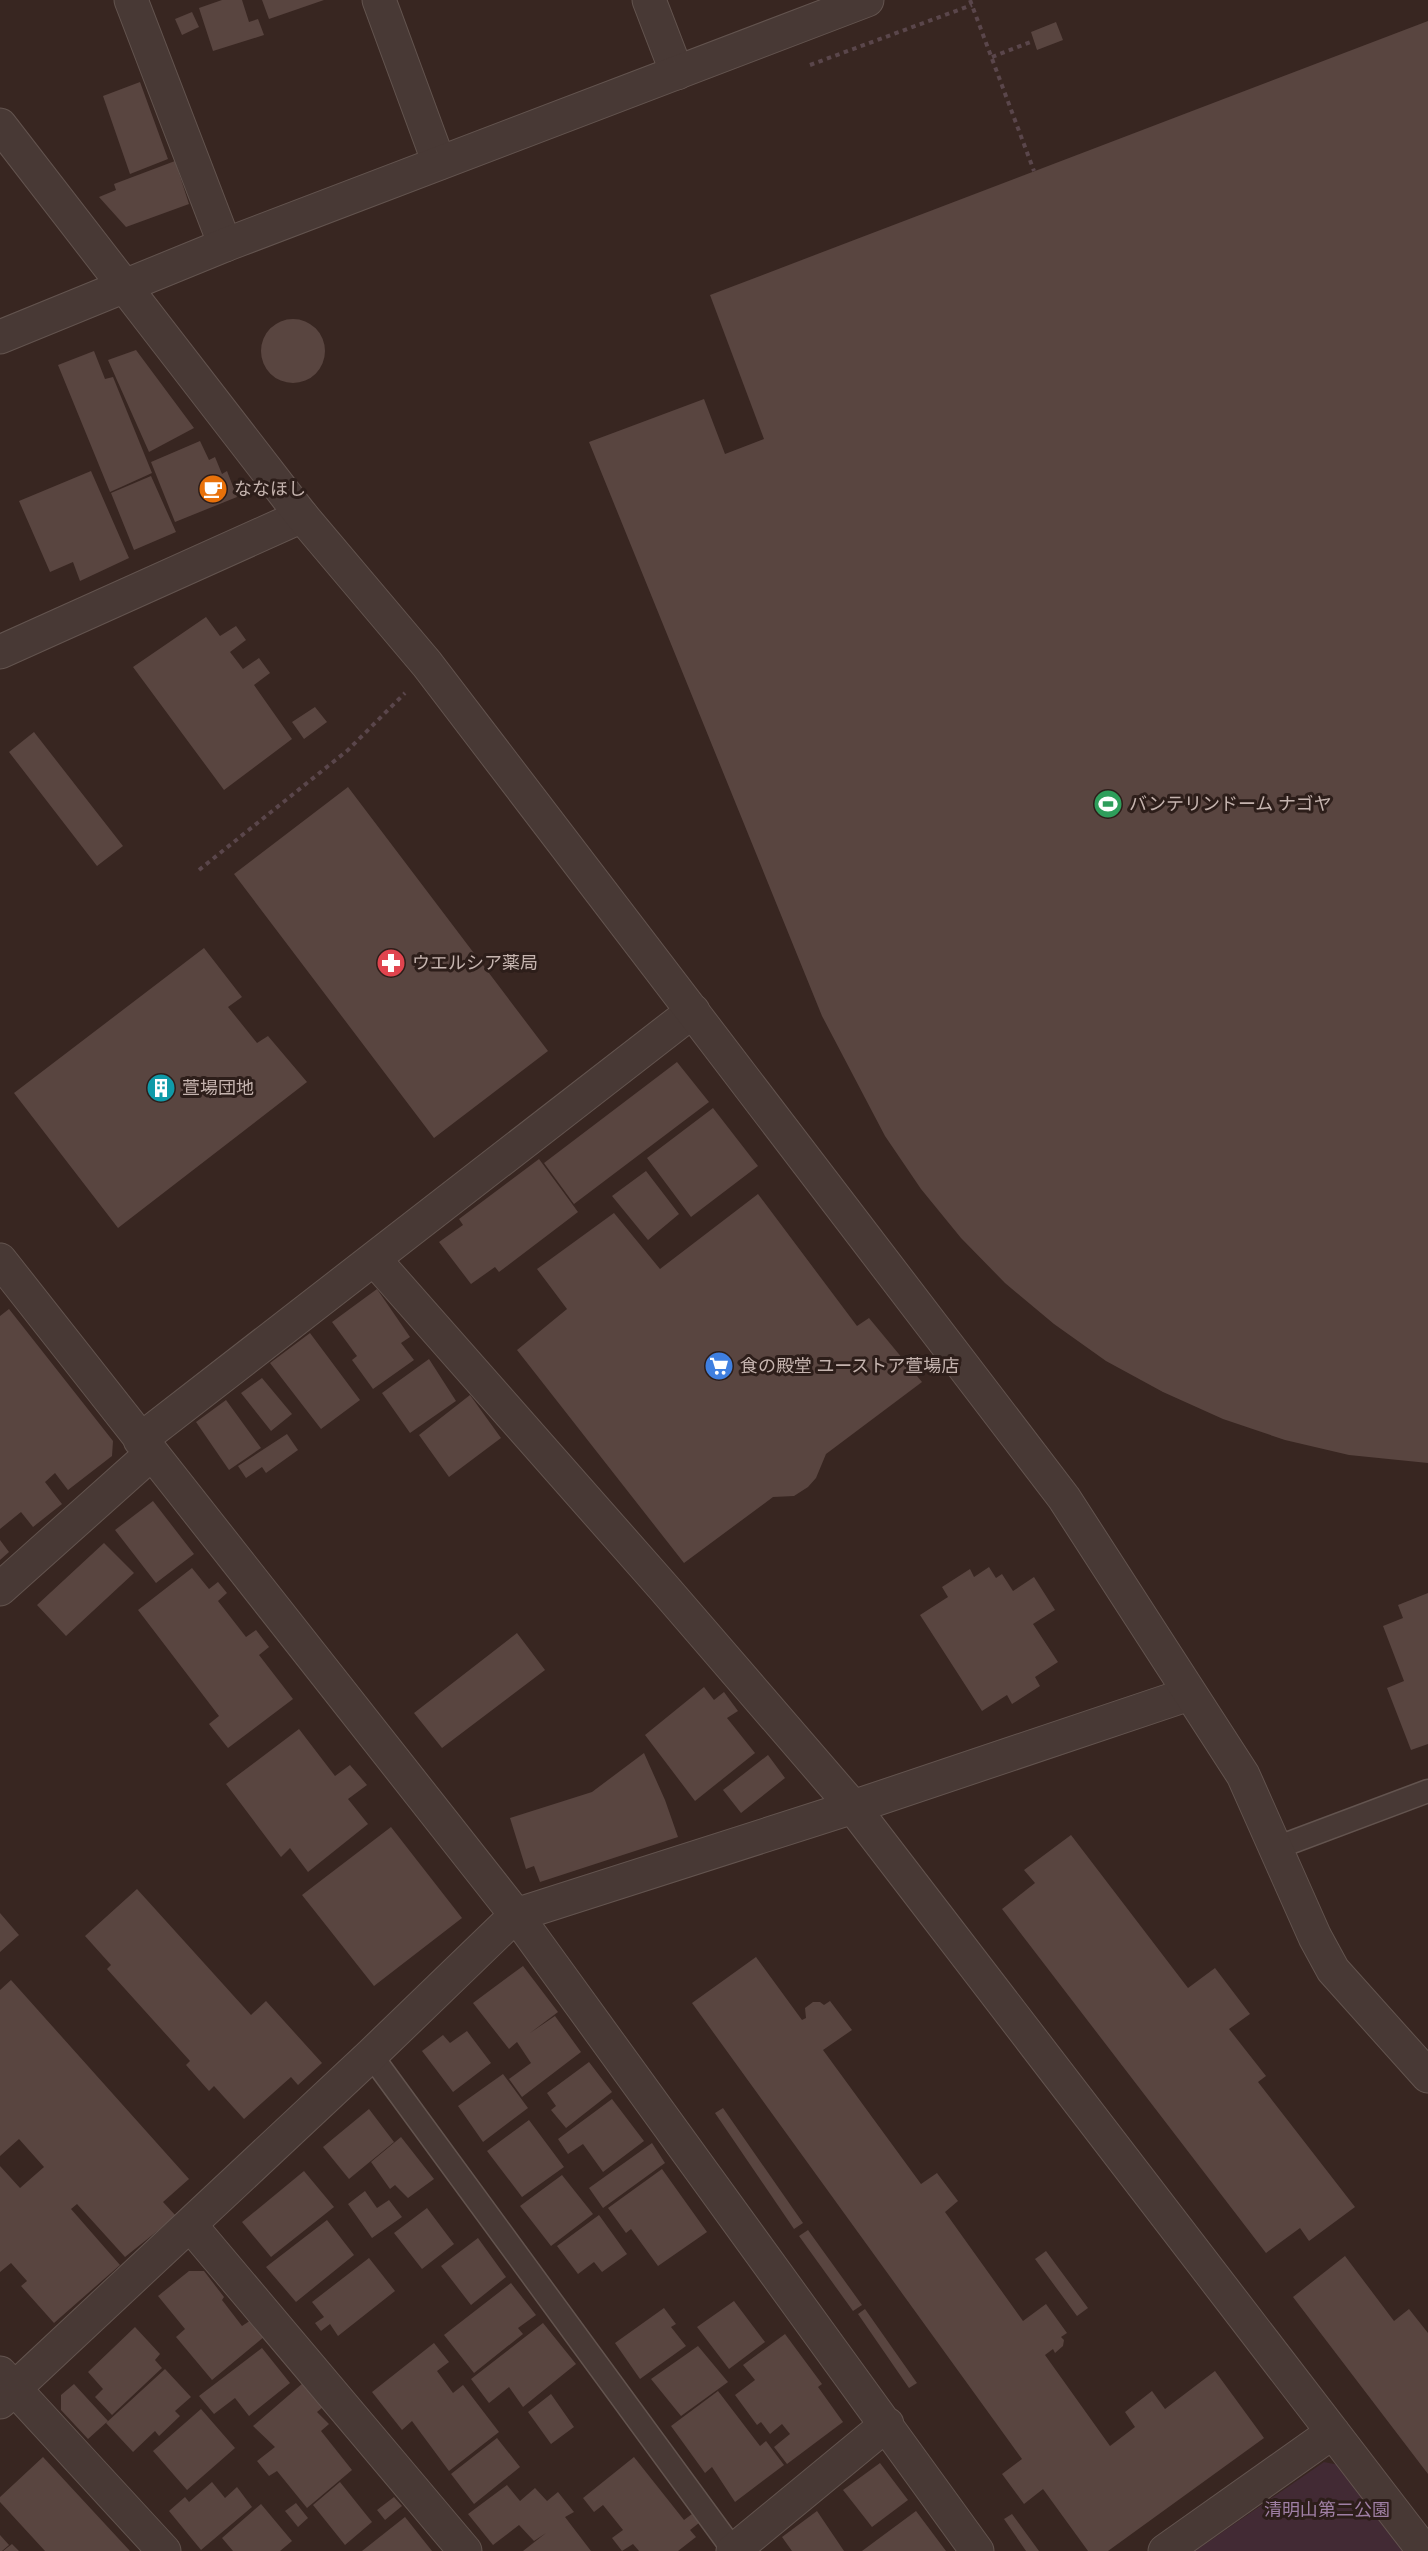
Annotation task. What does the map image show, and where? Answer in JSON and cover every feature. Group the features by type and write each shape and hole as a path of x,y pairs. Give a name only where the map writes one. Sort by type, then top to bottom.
{"street":[{"path":"131,0 225,245"},
{"path":"379,0 439,163"},
{"path":"649,0 677,73"},
{"path":"0,337 225,245 867,0"},
{"path":"0,125 302,516 427,664 1064,1498 1243,1775 1315,1937 1333,1970 1428,2076"},
{"path":"0,652 302,516"},
{"path":"0,1589 146,1447 374,1259 693,1011"},
{"path":"374,1259 656,1579 852,1807 1424,2551"},
{"path":"0,1260 516,1915 977,2551"},
{"path":"164,2551 5,2388 191,2226 516,1915 852,1807 1190,1694"},
{"path":"191,2226 465,2551"},
{"path":"734,2551 887,2424"},
{"path":"1165,2551 1333,2432"}],"lane":[{"path":"1276,1848 1428,1791"},
{"path":"371,2055 734,2551"}],"path":[{"path":"970,0 1034,171"},
{"path":"803,68 972,5"},
{"path":"992,57 1033,41"},
{"path":"199,870 348,750 405,693"}],"green space":[{"name":"清明山第二公園","path":"1324,2462 1344,2466 1411,2551 1195,2551"}],"building":[{"path":"222,0 242,0 249,22 258,19 264,35 213,51 199,8"},
{"path":"262,0 324,0 269,19"},
{"path":"192,12 199,27 182,35 175,19"},
{"name":"バンテリンドーム ナゴヤ","path":"1428,21 1428,1463 1349,1455 1285,1440 1223,1419 1163,1392 1106,1361 1054,1324 1005,1283 961,1238 921,1189 885,1136 822,1016 589,442 704,399 725,454 764,439 710,295"},
{"path":"1056,22 1063,40 1037,50 1031,32"},
{"path":"140,82 168,159 130,174 103,96"},
{"path":"175,161 189,204 126,227 99,197 116,190 114,184"},
{"path":"293,319 311,325 319,333 325,351 319,369 311,377 293,383 275,377 267,369 261,351 267,333 275,325"},
{"path":"136,350 194,428 149,452 108,360"},
{"path":"94,351 105,379 113,377 152,473 110,492 58,365"},
{"path":"200,441 209,460 215,457 222,474 227,471 237,497 175,522 151,462"},
{"path":"91,471 129,558 80,581 73,562 50,572 19,501"},
{"path":"151,476 176,532 134,550 111,493"},
{"path":"206,617 220,636 236,626 246,640 230,652 243,669 259,658 270,673 254,685 292,739 224,790 133,667"},
{"path":"315,707 327,722 304,739 292,722"},
{"path":"34,732 123,846 97,866 9,752"},
{"name":"ウエルシア薬局","path":"348,787 548,1051 434,1138 234,874"},
{"name":"萱場団地","path":"204,948 242,997 228,1007 257,1043 268,1036 307,1082 118,1228 14,1093"},
{"path":"677,1062 709,1102 574,1204 544,1163"},
{"path":"713,1108 758,1166 691,1217 647,1158"},
{"path":"539,1159 578,1212 499,1272 495,1267 471,1284 439,1242 463,1225 459,1219"},
{"path":"646,1171 679,1214 648,1240 612,1196"},
{"name":"食の殿堂 ユーストア萱場店","path":"758,1194 857,1326 869,1318 922,1382 826,1454 816,1478 808,1487 794,1496 773,1497 684,1563 517,1350 567,1309 537,1269 614,1213 660,1269"},
{"path":"377,1289 410,1337 401,1343 414,1360 373,1389 352,1360 357,1356 332,1322"},
{"path":"9,1309 113,1441 112,1456 68,1490 55,1473 45,1482 62,1504 33,1527 21,1512 0,1529 0,1316"},
{"path":"310,1333 360,1400 321,1429 270,1363"},
{"path":"429,1359 456,1401 410,1433 382,1393"},
{"path":"262,1378 292,1414 271,1431 241,1393"},
{"path":"470,1395 501,1438 449,1477 419,1435"},
{"path":"226,1400 261,1448 229,1470 196,1422"},
{"path":"287,1434 298,1450 266,1473 262,1467 246,1478 238,1466"},
{"path":"153,1501 194,1554 156,1583 115,1530"},
{"path":"0,1540 9,1552 0,1560"},
{"path":"104,1543 134,1573 66,1636 37,1605"},
{"path":"989,1567 996,1578 1002,1574 1013,1591 1034,1577 1055,1610 1033,1624 1058,1662 1035,1677 1040,1686 1012,1704 1007,1695 982,1711 920,1615 948,1597 942,1587 970,1569 974,1577"},
{"path":"192,1568 209,1589 218,1582 227,1593 218,1601 246,1637 256,1630 269,1647 259,1655 293,1699 228,1748 209,1724 219,1716 138,1610"},
{"path":"1428,1593 1428,1744 1411,1750 1387,1688 1404,1681 1383,1626 1403,1618 1398,1605"},
{"path":"517,1633 545,1670 442,1748 414,1713"},
{"path":"704,1687 714,1700 724,1692 738,1711 727,1718 755,1753 695,1801 645,1735"},
{"path":"299,1729 335,1776 350,1765 367,1785 348,1799 368,1824 308,1872 290,1848 281,1857 226,1784"},
{"path":"644,1753 665,1800 678,1837 540,1882 534,1866 526,1869 510,1818 592,1792"},
{"path":"768,1755 785,1778 741,1813 723,1790"},
{"path":"391,1827 462,1918 374,1986 302,1895"},
{"path":"1071,1835 1188,1988 1215,1968 1250,2014 1229,2029 1266,2076 1258,2082 1355,2207 1309,2241 1300,2228 1266,2253 1002,1909 1035,1883 1024,1870"},
{"path":"137,1889 251,2015 266,2001 322,2063 298,2085 291,2077 244,2119 214,2086 209,2091 186,2065 190,2061 107,1969 111,1965 85,1936"},
{"path":"0,1913 19,1935 0,1952"},
{"path":"756,1957 802,2020 806,2018 805,2008 813,2002 820,2002 824,2005 830,2001 852,2030 823,2050 921,2184 937,2173 958,2201 945,2212 1023,2321 1046,2304 1067,2333 1061,2337 1064,2340 1063,2346 1055,2353 1053,2349 1045,2355 1110,2446 1135,2427 1125,2412 1152,2391 1165,2409 1215,2371 1264,2438 1108,2551 1088,2551 1043,2489 1024,2504 1002,2474 1022,2459 692,2003"},
{"path":"523,1966 558,2012 530,2033 555,2016 581,2052 522,2097 509,2079 531,2063 517,2042 509,2049 473,2003"},
{"path":"11,1980 189,2179 163,2202 176,2216 125,2257 77,2204 71,2209 120,2265 54,2323 21,2286 27,2281 11,2263 0,2272 0,2166 20,2188 44,2167 19,2139 0,2156 0,1990"},
{"path":"467,2031 491,2063 453,2092 422,2051 443,2035 450,2043"},
{"path":"589,2062 612,2092 566,2128 551,2110 556,2106 547,2093"},
{"path":"503,2074 528,2108 483,2142 458,2106"},
{"path":"612,2099 644,2141 603,2172 583,2144 568,2154 558,2139"},
{"path":"723,2108 803,2223 794,2229 715,2113"},
{"path":"369,2109 394,2142 349,2179 323,2147"},
{"path":"529,2120 564,2167 522,2197 487,2151"},
{"path":"401,2137 434,2179 408,2198 395,2185 390,2189 371,2162"},
{"path":"652,2143 665,2163 603,2208 589,2188"},
{"path":"662,2169 707,2232 658,2266 631,2229 626,2233 608,2208"},
{"path":"304,2171 334,2207 271,2257 242,2222"},
{"path":"562,2175 593,2214 551,2246 520,2206"},
{"path":"365,2191 377,2208 389,2200 402,2217 372,2238 348,2204"},
{"path":"427,2208 454,2244 422,2269 394,2233"},
{"path":"599,2215 627,2254 602,2272 594,2262 578,2274 557,2246"},
{"path":"327,2220 354,2255 296,2302 266,2267"},
{"path":"808,2230 862,2305 853,2311 799,2236"},
{"path":"478,2238 506,2277 471,2305 441,2266"},
{"path":"1046,2251 1088,2308 1077,2316 1035,2259"},
{"path":"1345,2256 1394,2321 1409,2309 1428,2333 1428,2474 1293,2297"},
{"path":"369,2258 395,2291 338,2336 330,2324 321,2331 315,2323 324,2317 312,2302"},
{"path":"189,2271 204,2271 242,2326 251,2320 265,2336 212,2380 176,2337 185,2329 158,2296"},
{"path":"511,2283 536,2315 518,2328 523,2334 474,2373 444,2335"},
{"path":"734,2301 765,2342 729,2369 697,2327"},
{"path":"664,2308 676,2324 671,2327 686,2346 640,2379 615,2343"},
{"path":"865,2309 917,2383 909,2388 858,2314"},
{"path":"543,2323 576,2364 523,2407 509,2387 489,2403 471,2379"},
{"path":"135,2327 160,2354 155,2360 162,2368 112,2415 95,2397 103,2389 88,2372"},
{"path":"785,2334 822,2384 818,2387 843,2422 787,2464 774,2447 790,2434 782,2424 770,2434 761,2422 757,2425 735,2395 755,2380 743,2365"},
{"path":"434,2343 449,2362 437,2371 453,2393 463,2385 499,2432 449,2471 412,2421 402,2430 372,2392"},
{"path":"698,2346 728,2382 681,2416 651,2379"},
{"path":"262,2348 290,2383 249,2416 235,2398 214,2414 199,2396"},
{"path":"165,2369 191,2397 175,2411 180,2416 159,2436 155,2431 133,2452 106,2423"},
{"path":"303,2383 323,2407 317,2412 329,2424 321,2431 352,2470 307,2508 277,2471 269,2476 257,2461 275,2447 253,2426"},
{"path":"74,2384 108,2421 88,2439 61,2410 61,2395"},
{"path":"718,2391 760,2446 766,2441 784,2465 735,2502 712,2467 705,2473 671,2426"},
{"path":"551,2394 574,2427 551,2444 528,2412"},
{"path":"201,2409 235,2448 187,2490 153,2451"},
{"path":"497,2438 520,2467 474,2504 451,2474"},
{"path":"43,2457 130,2551 45,2551 0,2502 0,2497"},
{"path":"634,2457 684,2520 692,2514 699,2523 690,2530 696,2537 678,2551 639,2551 633,2544 622,2551 612,2538 623,2530 603,2505 594,2512 583,2498"},
{"path":"880,2463 908,2500 872,2527 843,2490"},
{"path":"212,2482 225,2498 237,2487 252,2507 201,2550 169,2511 185,2497 189,2502"},
{"path":"340,2482 372,2522 345,2545 313,2505"},
{"path":"507,2485 520,2501 535,2488 547,2501 558,2492 574,2512 565,2517 591,2551 523,2551 546,2533 534,2541 519,2525 493,2545 468,2514"},
{"path":"394,2497 402,2506 385,2520 377,2510"},
{"path":"296,2503 308,2518 298,2527 285,2511"},
{"path":"261,2504 292,2541 280,2551 233,2551 222,2538"},
{"path":"817,2511 844,2551 792,2551 782,2537"},
{"path":"916,2511 946,2551 862,2551"},
{"path":"1012,2514 1039,2551 1026,2551 1004,2519"},
{"path":"405,2517 432,2551 362,2551"},
{"path":"0,2535 9,2545 2,2551 0,2551"},
{"path":"12,2544 19,2551 3,2551"}],"place":[{"name":"ななほし","path":"213,489"},
{"name":"バンテリンドーム ナゴヤ","path":"1108,804"},
{"name":"ウエルシア薬局","path":"391,963"},
{"name":"萱場団地","path":"161,1088"},
{"name":"食の殿堂 ユーストア萱場店","path":"719,1366"}]}
